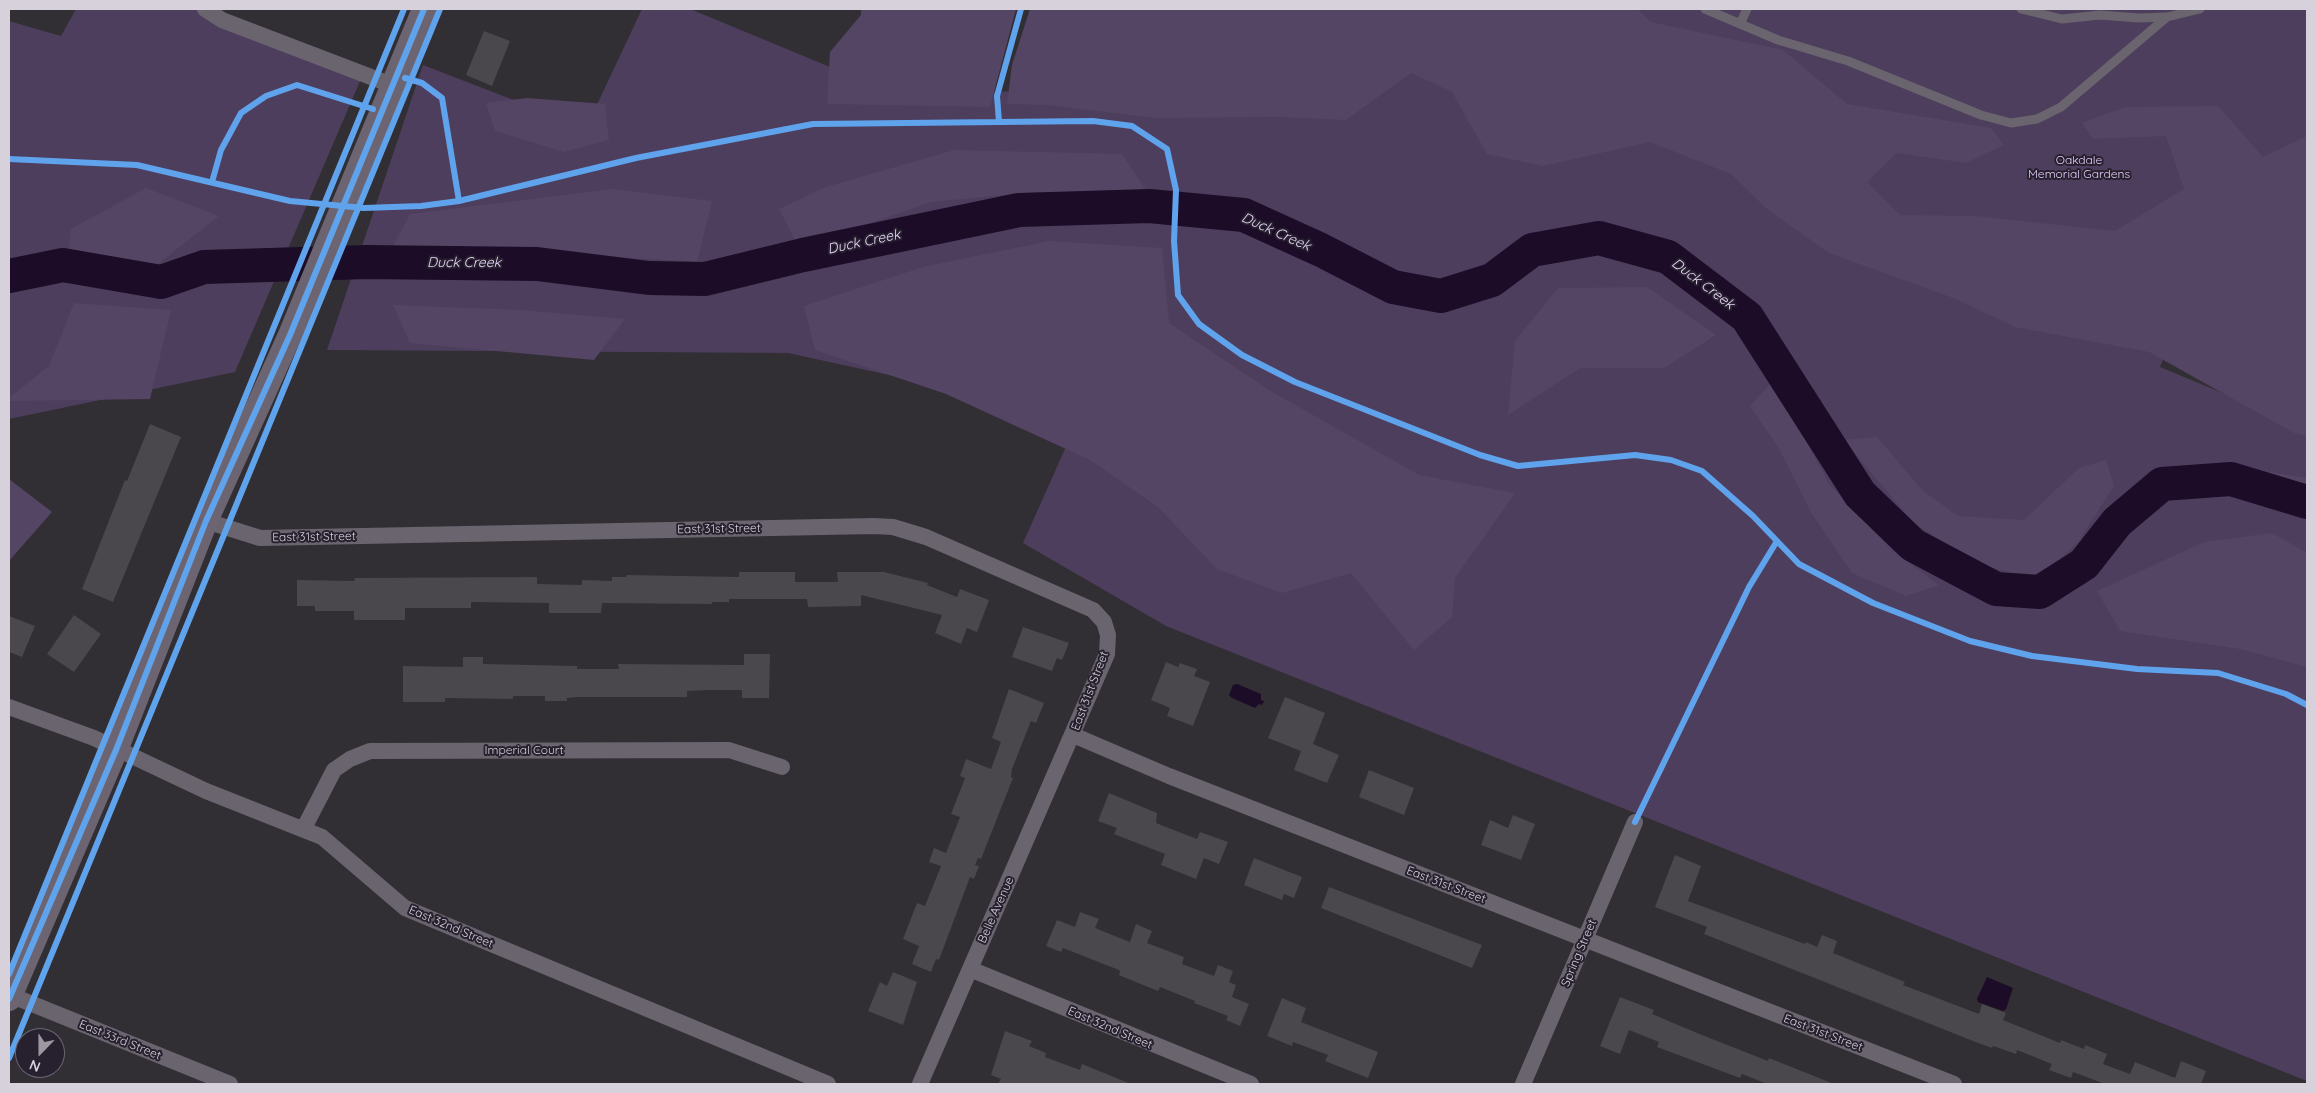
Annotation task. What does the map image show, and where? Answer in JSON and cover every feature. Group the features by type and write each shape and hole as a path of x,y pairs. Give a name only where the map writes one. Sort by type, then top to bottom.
{"street":[{"path":"205,9 222,20 392,85"},
{"path":"10,997 116,750 206,521 290,335 424,9"},
{"name":"East 31st Street","path":"206,521 260,538 864,526 892,527 926,537 1093,610 1104,622 1108,634 1107,654 1073,735 1169,776 1954,1084"},
{"name":"East 32nd Street","path":"9,707 94,738 206,791 304,828 322,837 405,908 828,1084"},
{"name":"Belle Avenue","path":"920,1084 1073,735"},
{"name":"Imperial Court","path":"304,828 334,770 350,759 370,750 729,750 782,766"},
{"name":"Spring Street","path":"1524,1084 1635,822"},
{"name":"East 32nd Street","path":"970,969 1251,1084"},
{"name":"East 33rd Street","path":"10,997 230,1084"}],"lane":[{"path":"1705,9 1778,40 1848,61 1981,115 2011,123 2037,119 2060,107 2167,17"},
{"path":"1740,24 1747,9"},
{"path":"2021,9 2062,19 2101,12 2139,18 2167,17 2200,9"}],"green space":[{"path":"76,9 212,9 361,79 235,372 9,419 9,21 61,36"},
{"name":"Oakdale Memorial Gardens","path":"642,9 690,9 893,93 1033,91 1063,9 2307,9 2307,239 2200,271 2160,367 2307,428 2307,1081 1166,626 1023,543 1069,440 944,387 788,353 327,350 423,65 586,128"}],"shaded area":[{"path":"861,9 1016,9 990,107 827,104 830,52 861,15"},
{"path":"1030,9 1637,9 1651,22 1783,50 1847,104 1991,128 2004,145 1966,163 1897,153 1867,182 1900,215 1975,216 2115,231 2184,189 2166,136 2093,139 2082,123 2125,107 2218,106 2263,157 2307,136 2307,436 2294,433 2149,352 2015,327 1956,299 1829,253 1767,209 1731,174 1650,142 1543,166 1487,154 1452,92 1411,73 1346,120 1279,117 1155,118 1047,105 1007,104 1012,65"},
{"path":"527,98 605,104 609,140 564,152 495,131 486,103"},
{"path":"954,150 1122,154 1148,193 1036,192 931,202 799,248 779,209 826,187"},
{"path":"146,188 219,216 158,264 68,254 71,229"},
{"path":"613,189 712,201 697,262 571,254 390,252 410,214"},
{"path":"1049,241 1162,248 1169,323 1269,390 1419,475 1515,493 1455,578 1452,617 1414,650 1351,573 1282,593 1217,569 1158,507 1090,460 946,394 815,350 804,306 923,267"},
{"path":"1647,287 1716,335 1664,368 1580,368 1508,415 1515,341 1558,288"},
{"path":"74,303 171,310 150,399 9,401 9,398 49,366"},
{"path":"393,305 521,310 625,319 594,360 410,343"},
{"path":"1774,380 1829,484 1893,551 1939,585 1906,596 1852,573 1812,514 1778,447 1750,406"},
{"path":"1877,437 1922,490 1958,516 2024,520 2079,468 2106,460 2114,486 2078,542 2039,579 1976,564 1914,523 1843,440"},
{"path":"2264,471 2307,478 2307,496 2277,484"},
{"path":"9,479 52,512 9,561"},
{"path":"2272,533 2307,553 2307,667 2240,649 2120,631 2097,591 2204,542"},
{"path":"1237,684 1261,694 1261,700 1264,701 1262,705 1259,704 1255,708 1232,698 1229,695 1233,685"},
{"path":"1987,977 2013,988 2006,1009 2003,1011 1978,1002 1977,999"}],"building":[{"path":"484,31 510,41 492,86 466,75"},
{"path":"150,424 181,437 113,602 82,589 125,480 127,481"},
{"path":"739,572 795,572 795,582 838,582 837,572 884,572 928,583 927,585 957,597 960,589 989,600 977,632 967,628 961,644 935,633 942,615 861,595 861,606 808,607 807,599 729,599 729,602 712,602 712,604 602,603 601,613 549,613 549,603 471,602 471,608 405,608 405,620 354,620 354,611 315,611 315,606 297,606 297,580 354,581 355,578 537,577 537,584 582,585 582,580 612,581 612,577 626,577 627,575 739,577"},
{"path":"74,615 101,634 74,672 47,654"},
{"path":"9,616 35,626 22,657 9,652"},
{"path":"1023,627 1069,643 1062,660 1057,658 1052,671 1012,657"},
{"path":"744,654 770,654 769,698 742,698 742,690 709,690 687,691 687,697 577,697 567,698 567,701 545,701 545,696 513,696 513,699 445,698 445,702 403,702 403,666 463,667 463,657 483,657 483,664 577,666 577,669 619,669 618,664 744,665"},
{"path":"1166,662 1178,667 1180,663 1197,669 1194,676 1210,682 1193,726 1167,716 1170,708 1151,700"},
{"path":"1009,689 1044,703 1036,723 1031,721 1012,769 1011,777 1013,778 981,859 978,858 975,865 979,866 974,879 970,877 939,960 936,959 931,972 912,964 919,946 903,939 917,903 925,906 941,866 929,862 934,848 946,853 960,817 951,814 965,778 960,776 966,759 991,769 1001,742 992,738"},
{"path":"1285,697 1325,713 1313,744 1339,755 1327,783 1294,770 1301,751 1268,738"},
{"path":"1369,770 1414,788 1404,815 1359,797"},
{"path":"1109,793 1157,813 1156,823 1197,839 1200,832 1228,842 1219,864 1204,858 1196,879 1161,865 1165,854 1114,834 1117,828 1098,821"},
{"path":"1513,815 1535,824 1521,860 1481,845 1490,820 1508,828"},
{"path":"1675,855 1701,866 1688,901 1805,944 1806,942 1817,947 1822,935 1837,941 1833,953 1905,982 1903,985 1979,1014 1982,1004 2006,1013 2003,1020 2060,1043 2061,1040 2084,1049 2085,1045 2107,1054 2103,1064 2130,1074 2135,1062 2175,1078 2181,1061 2206,1071 2201,1084 2105,1084 2073,1072 2071,1078 2049,1070 2052,1064 2017,1050 2016,1054 1973,1041 1704,934 1707,927 1655,907"},
{"path":"1254,858 1302,877 1294,898 1284,894 1282,900 1244,885"},
{"path":"1329,887 1482,945 1472,968 1321,908"},
{"path":"1080,912 1099,919 1095,928 1130,942 1136,924 1152,931 1147,943 1184,957 1182,964 1214,976 1218,965 1233,971 1229,982 1236,985 1232,997 1249,1004 1240,1026 1226,1020 1228,1016 1194,1003 1195,1001 1160,987 1158,991 1119,975 1119,970 1063,948 1061,952 1046,946 1057,920 1075,927"},
{"path":"893,972 917,982 903,1025 868,1011 880,982 887,986"},
{"path":"1620,997 1654,1010 1652,1014 1702,1035 1768,1061 1769,1058 1834,1084 1767,1084 1742,1074 1740,1078 1657,1047 1659,1042 1629,1030 1620,1054 1600,1046"},
{"path":"1282,998 1306,1008 1301,1022 1378,1052 1368,1078 1325,1061 1328,1055 1293,1042 1292,1046 1267,1036"},
{"path":"1005,1031 1032,1041 1029,1046 1046,1053 1045,1057 1080,1070 1082,1064 1131,1084 998,1084 1001,1079 991,1075"}],"waterway":[{"name":"Duck Creek","path":"9,276 63,265 161,282 204,267 367,262 537,264 649,278 705,279 803,255 1019,210 1149,206 1244,215 1321,250 1393,287 1441,296 1492,280 1532,250 1599,238 1668,257 1747,317 1860,494 1913,545 1996,589 2040,592 2084,564 2117,522 2162,484 2231,479 2307,502"}],"cycle path":[{"path":"9,974 404,9"},
{"path":"9,999 116,750 206,521 290,335 424,9"},
{"path":"9,1058 440,9"},
{"path":"999,122 997,96 1021,9"},
{"path":"405,78 422,83 442,98 459,201"},
{"path":"212,182 221,150 241,113 266,96 297,85 373,109"},
{"path":"9,159 137,165 290,201 364,208 421,206 459,201 636,158 813,124 1093,121 1132,126 1167,149 1176,190 1174,241 1178,295 1199,324 1242,355 1295,382 1480,455 1518,466 1635,455 1671,460 1702,471 1753,516 1799,564 1873,603 1970,641 2032,656 2137,669 2218,673 2286,694 2307,705"},
{"path":"1635,822 1749,587 1777,541"}]}
